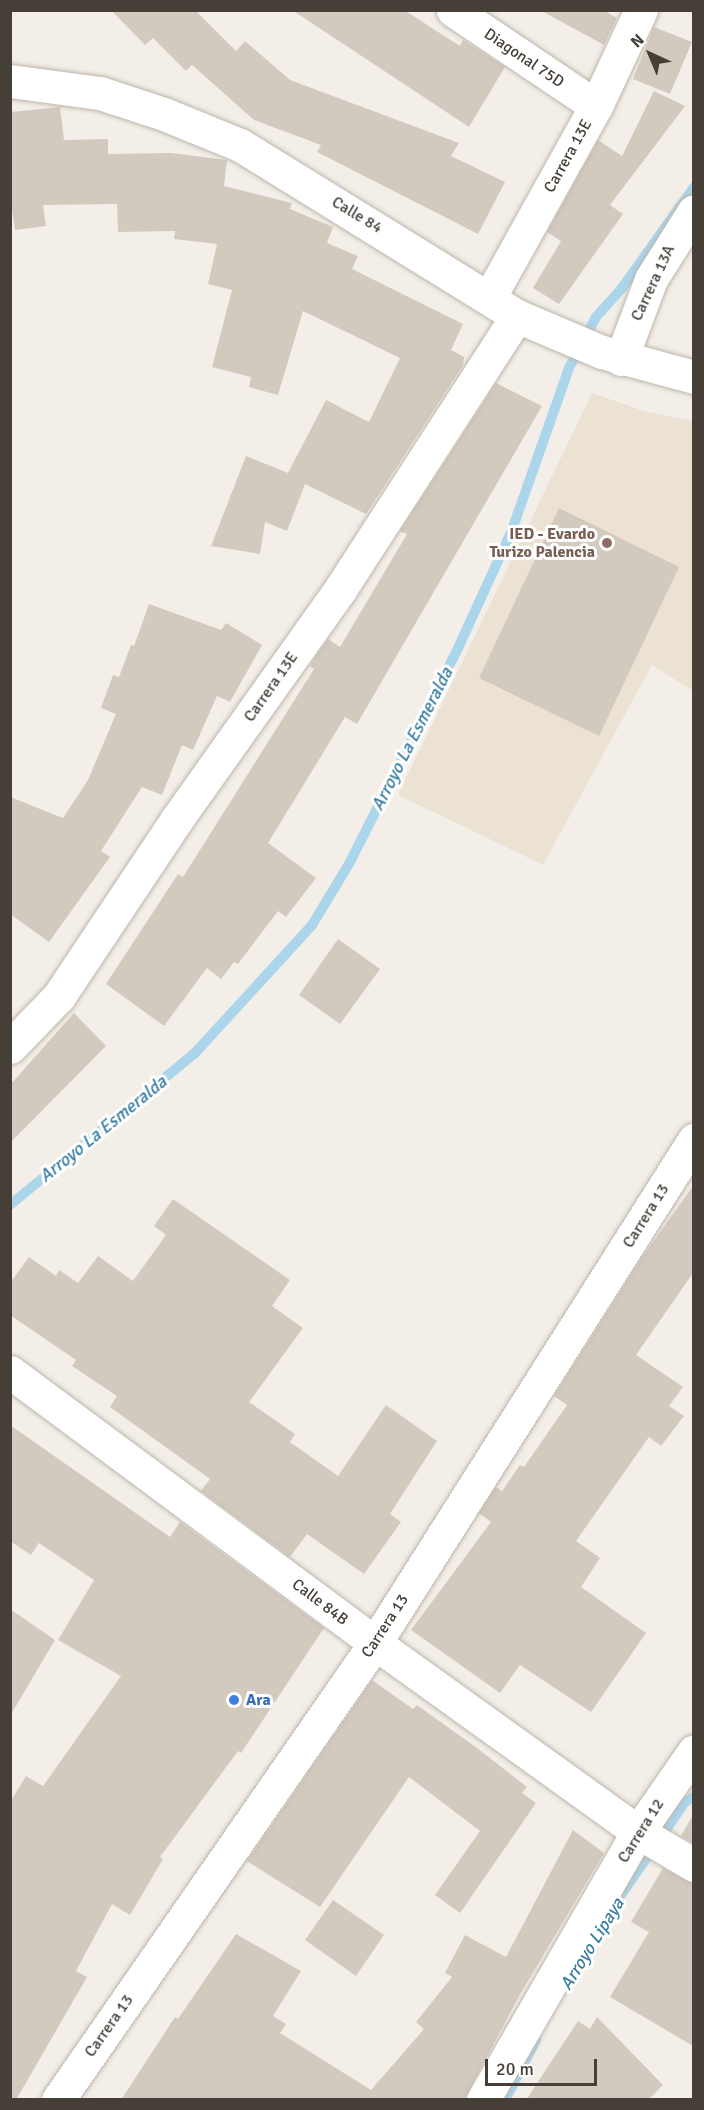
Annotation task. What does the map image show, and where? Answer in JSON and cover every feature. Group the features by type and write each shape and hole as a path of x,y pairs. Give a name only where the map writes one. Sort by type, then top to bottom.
{"street":[{"name":"Diagonal 75D","path":"453,10 596,106"},
{"name":"Carrera 13E","path":"489,298 596,106 641,10"},
{"name":"Calle 84","path":"10,81 100,93 164,114 240,145 517,316 611,356 693,377"},
{"name":"Carrera 13A","path":"611,356 651,279 693,211"},
{"name":"Carrera 13E","path":"10,1047 59,996 177,819 341,588 517,316"},
{"name":"Carrera 13","path":"58,2100 375,1644 693,1140"},
{"name":"Calle 84B","path":"14,1381 375,1644 661,1845"},
{"name":"Carrera 12","path":"483,2100 661,1845 693,1751"}],"shaded area":[{"name":"IED - Evardo Turizo Palencia","path":"592,393 644,411 693,421 693,691 652,665 543,865 398,795"}],"building":[{"path":"111,10 195,10 236,51 245,41 290,80 459,143 451,156 505,182 478,234 317,152 321,145 254,120 192,65 186,71 153,38 145,45"},
{"path":"292,10 404,10 460,46 463,40 505,67 469,127"},
{"path":"540,10 603,10 617,18 604,45"},
{"path":"654,27 692,42 670,94 633,79"},
{"path":"654,91 685,106 610,205 623,214 559,304 533,288 561,241 547,232 598,140 622,156"},
{"path":"60,107 64,140 108,139 108,154 171,153 227,160 224,186 292,203 290,209 333,227 327,243 358,256 352,269 463,324 451,350 464,357 463,365 366,514 305,484 287,531 265,522 260,554 211,546 246,456 288,473 326,400 369,422 400,358 303,311 278,395 249,387 251,377 212,367 232,290 208,284 217,244 174,239 175,231 118,232 117,204 43,205 46,226 15,230 10,196 10,112"},
{"path":"496,383 542,406 357,724 345,717 268,843 316,878 286,917 278,911 238,964 234,962 221,979 207,968 164,1026 106,984 178,874 183,877 314,669 310,666 318,653 328,639 340,647 407,534 400,531"},
{"path":"559,508 679,567 599,736 479,678"},
{"path":"149,604 221,630 226,623 262,645 230,702 217,696 193,750 182,745 162,795 142,787 101,851 110,857 49,942 10,914 10,797 63,818 88,780 116,714 101,708 113,675 119,677 131,645 134,646"},
{"path":"338,939 380,969 340,1024 299,995"},
{"path":"74,1013 106,1046 10,1143 10,1085"},
{"path":"693,1186 693,1273 636,1355 683,1387 669,1406 684,1416 661,1446 649,1437 576,1541 600,1558 581,1587 646,1633 591,1712 520,1665 500,1693 411,1630 491,1522 479,1513 496,1487 502,1491 520,1465 524,1467 567,1405 554,1396 643,1256"},
{"path":"173,1199 290,1280 272,1306 303,1328 249,1402 295,1434 290,1442 338,1476 386,1405 437,1441 390,1514 401,1522 364,1574 307,1534 290,1557 201,1491 210,1479 110,1407 117,1396 72,1366 76,1360 10,1315 10,1283 29,1257 56,1276 59,1270 78,1283 98,1256 133,1281 166,1235 154,1226"},
{"path":"10,1425 170,1537 180,1522 324,1628 241,1753 238,1751 160,1857 163,1859 130,1915 112,1904 76,1971 87,1977 16,2100 10,2100 10,1802 26,1776 43,1786 121,1676 58,1640 94,1580 39,1543 31,1555 10,1541"},
{"path":"10,1609 55,1640 10,1716"},
{"path":"372,1680 413,1709 417,1705 477,1748 527,1787 522,1793 536,1803 460,1913 435,1895 480,1831 409,1777 320,1907 247,1861"},
{"path":"693,1815 693,1843 681,1836"},
{"path":"573,1830 604,1853 519,1996 464,2100 121,2100 175,2017 178,2019 236,1934 301,1971 273,2016 286,2024 280,2033 371,2090 424,2029 416,2022 452,1977 445,1973 465,1935 506,1957"},
{"path":"663,1868 693,1884 693,2046 610,1997 649,1932 631,1922"},
{"path":"333,1900 384,1935 356,1976 305,1940"},
{"path":"597,2017 663,2085 648,2100 526,2100 578,2021 590,2029"}],"waterway":[{"name":"Arroyo La Esmeralda","path":"10,1205 194,1054 312,925 349,864 459,646 512,530 569,368 596,317 622,288 694,187"},
{"name":"Arroyo Lipaya","path":"614,1905 685,1802 694,1797"},
{"name":"Arroyo Lipaya","path":"505,2100 536,2040"}],"place":[{"name":"IED - Evardo Turizo Palencia","path":"607,543"},
{"name":"Ara","path":"234,1700"}]}
